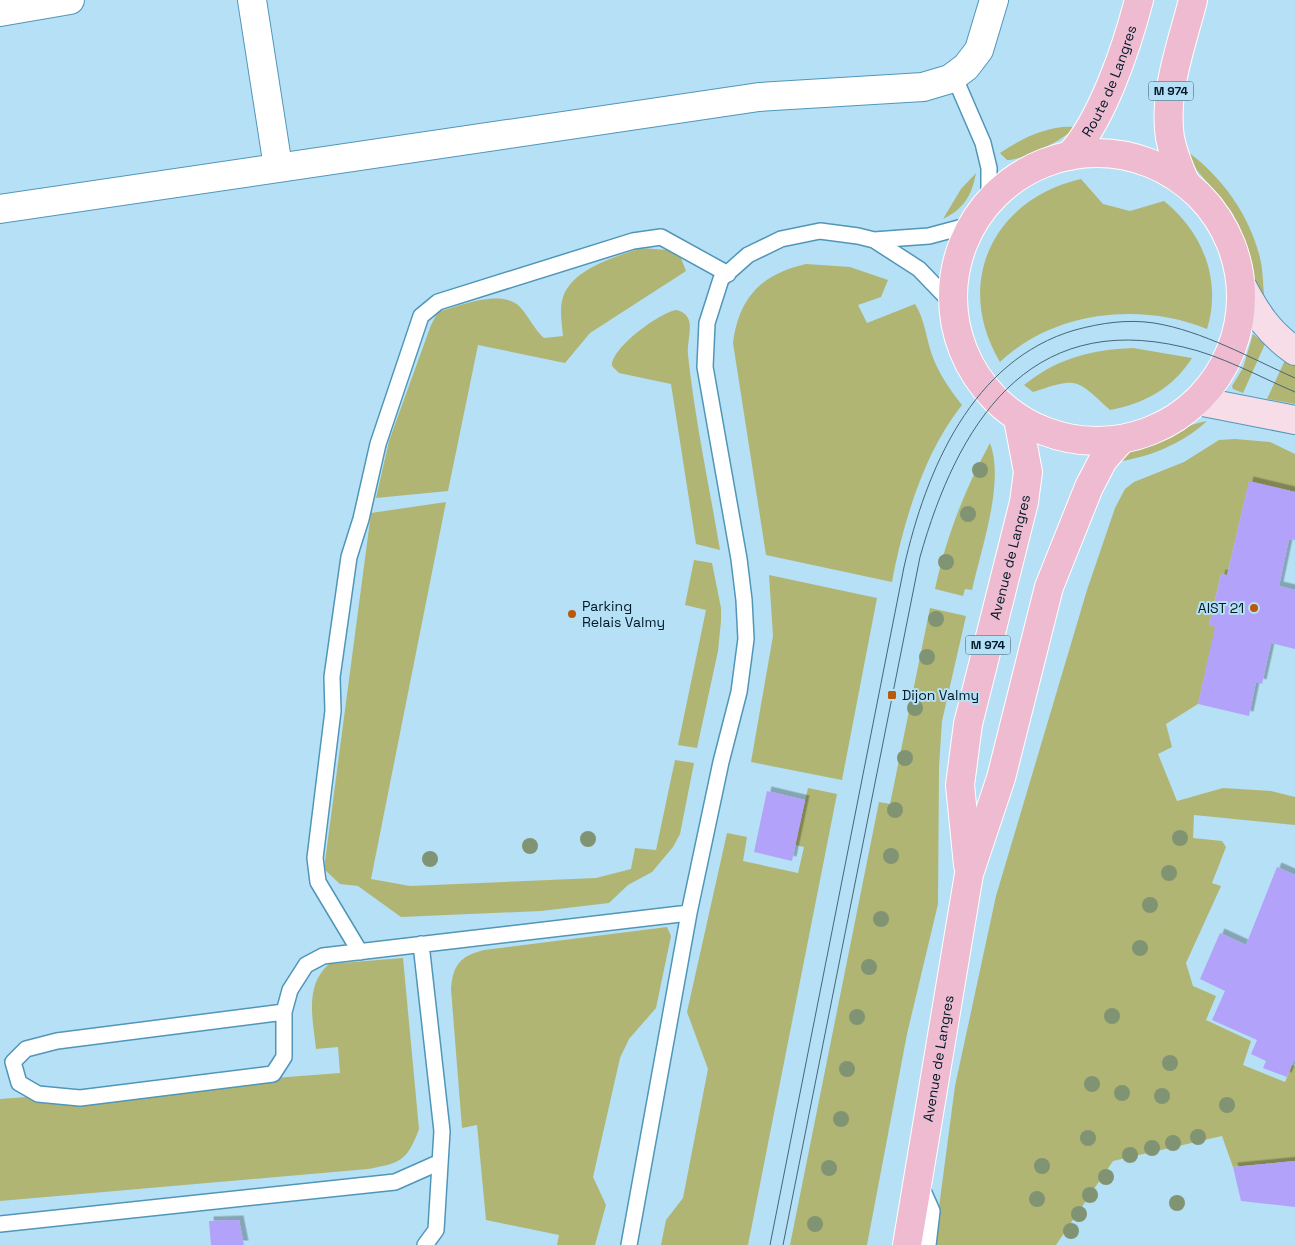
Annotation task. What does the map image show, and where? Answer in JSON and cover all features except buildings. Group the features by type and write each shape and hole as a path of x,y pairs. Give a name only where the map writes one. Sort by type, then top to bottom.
{"main road":[{"name":"Route de Langres","path":"1069,156 1079,145 1103,100 1120,60 1139,0"},
{"name":"M 974","path":"1185,182 1175,158 1169,116 1170,95 1193,0"},
{"path":"1119,154 1156,165 1185,182 1216,214 1234,248 1242,286 1241,318 1227,363 1198,401 1172,422 1141,436 1108,442 1061,438 1018,419 991,397 970,368 956,336 953,309 955,266 970,226 998,191 1034,166 1069,156 1119,154"},
{"name":"Avenue de Langres","path":"969,874 960,785 968,724 1024,502 1028,472 1018,419"},
{"name":"Avenue de Langres","path":"907,1245 969,874 1001,778 1049,586 1089,487 1103,460 1121,440"}],"street":[{"path":"0,12 70,0"},
{"path":"252,0 278,167"},
{"path":"0,209 759,97 923,87 954,76 966,67 979,50 994,0"},
{"path":"1242,286 1258,317 1295,351"},
{"path":"1198,401 1295,420"}],"lane":[{"path":"954,76 983,143 989,168 989,202"},
{"path":"629,1245 689,913 721,762 739,692 746,639 739,559 705,366 708,323 722,279 748,255 781,239 820,231 874,240 929,236 970,226"},
{"path":"360,952 318,882 315,858 333,712 332,677 348,557 361,519 378,444 421,316 438,302 642,240 661,237 728,274"},
{"path":"874,240 919,269 944,296 953,309"},
{"path":"284,1012 57,1040 26,1049 13,1062 19,1083 38,1094 80,1098 273,1074 284,1058 284,1012 290,990 306,965 323,956 689,913"},
{"path":"421,944 442,1131 436,1230 425,1245"},
{"path":"0,1224 395,1182 440,1162"},
{"path":"919,1181 932,1211 928,1245"}],"green space":[{"path":"1074,127 1054,143 1022,157 1007,160 1000,153 1035,134 1055,128"},
{"path":"1188,152 1201,162 1224,186 1242,213 1260,258 1266,304 1254,284 1246,246 1233,214 1196,169"},
{"path":"976,173 972,188 962,206 943,219 961,189"},
{"path":"1081,179 1103,204 1130,211 1164,201 1178,213 1199,242 1206,259 1212,293 1207,329 1181,321 1154,316 1126,314 1099,316 1072,322 1046,332 1022,345 1000,362 986,332 980,303 982,275 990,248 1004,225 1025,205 1050,189"},
{"path":"641,248 667,250 681,258 686,271 590,333 565,363 478,345 448,491 376,498 389,441 431,325 438,312 480,300 503,299 520,307 544,338 563,336 561,307 568,287 576,278 596,265"},
{"path":"806,264 850,267 888,280 881,297 858,305 867,323 915,304 921,316 935,362 945,382 962,405 937,444 926,466 909,512 892,582 766,555 733,343 741,313 747,300 755,290 777,274"},
{"path":"676,310 683,313 689,322 688,355 691,379 720,550 696,544 671,384 619,373 612,366 619,350 637,332 659,317"},
{"path":"1253,334 1265,344 1243,393 1233,389 1232,386 1243,368"},
{"path":"1133,348 1192,358 1176,378 1157,393 1134,404 1110,410 1090,392 1075,383 1059,384 1033,392 1024,385 1049,368 1075,357 1089,353"},
{"path":"1286,358 1295,362 1295,404 1267,399"},
{"path":"1207,421 1187,436 1165,448 1141,457 1116,462 1134,449 1159,437"},
{"path":"1235,439 1270,442 1295,454 1295,492 1249,482 1227,575 1221,574 1209,625 1216,627 1198,704 1166,724 1172,747 1158,754 1177,801 1223,788 1271,791 1295,797 1295,825 1194,815 1193,838 1222,841 1226,847 1212,883 1221,886 1186,963 1193,986 1216,996 1206,1020 1251,1041 1243,1065 1285,1082 1292,1065 1295,1066 1295,1161 1233,1167 1222,1136 1113,1161 1056,1245 934,1245 955,1086 996,896 1087,590 1115,508 1125,489 1134,482 1184,462 1219,440"},
{"path":"990,443 994,459 993,496 986,536 972,590 965,589 963,596 935,589 939,570 957,514 972,478"},
{"path":"446,502 371,879 410,886 596,878 631,869 635,848 656,850 675,760 694,763 680,834 673,847 652,872 628,885 609,903 541,911 401,917 358,886 340,884 324,869 371,513"},
{"path":"694,560 712,563 721,608 718,651 697,748 678,745 706,610 685,605"},
{"path":"769,575 877,598 842,780 751,762 773,636"},
{"path":"930,608 966,616 942,721 939,767 938,904 907,1034 867,1245 790,1245 879,802 890,804"},
{"path":"808,788 837,794 748,1245 661,1245 666,1220 683,1198 708,1069 687,1012 727,833 747,837 743,861 798,873 804,847 795,845"},
{"path":"667,927 671,936 656,1008 629,1039 620,1058 593,1177 606,1205 595,1245 557,1245 559,1235 486,1220 477,1125 462,1128 451,989 454,974 459,963 469,955 484,950"},
{"path":"403,958 419,1129 411,1148 401,1159 388,1165 368,1169 0,1201 0,1099 340,1073 338,1047 316,1049 312,1004 316,982 329,964"}],"tram line":[{"path":"770,1245 904,567 913,530 926,493 941,457 959,423 981,393 1008,366 1039,345 1075,330 1104,324 1144,322 1190,332 1226,346 1295,378"},
{"path":"783,1245 920,557 936,509 955,464 978,423 1007,389 1041,363 1081,346 1128,340 1183,347 1197,351 1225,361 1295,392"}],"place":[{"name":"AIST 21","path":"1254,608"},
{"name":"Parking Relais Valmy","path":"572,614"},
{"name":"Dijon Valmy","path":"892,695"}]}
